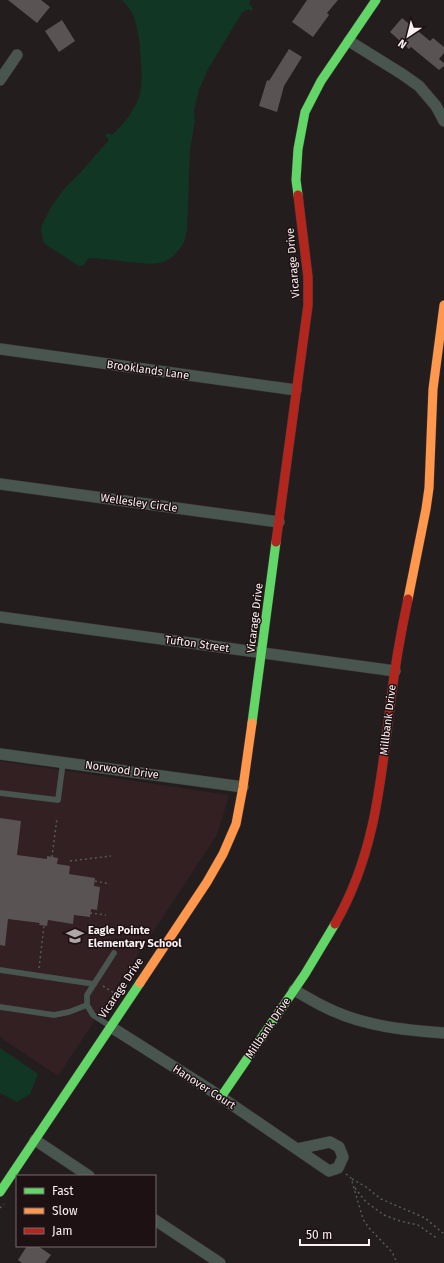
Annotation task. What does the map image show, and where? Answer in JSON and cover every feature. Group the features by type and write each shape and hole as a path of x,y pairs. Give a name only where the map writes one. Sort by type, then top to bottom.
{"street":[{"name":"Vicarage Drive","path":"0,1192 207,882 236,824 243,787 262,653 308,305 308,277 296,180 298,149 306,112 321,81 376,0"},
{"path":"349,41 402,74 418,86 436,106 444,121"},
{"path":"0,80 16,55"},
{"name":"Millbank Drive","path":"221,1097 294,990 328,937 346,903 362,864 373,825 379,796 395,671 429,488 433,389 443,326 444,304"},
{"name":"Brooklands Lane","path":"0,349 296,390"},
{"name":"Wellesley Circle","path":"0,484 279,522"},
{"name":"Tufton Street","path":"0,617 395,671"},
{"name":"Norwood Drive","path":"0,754 243,787"},
{"path":"294,990 327,1009 354,1019 382,1027 444,1033"},
{"name":"Hanover Court","path":"111,1026 221,1097 329,1171 338,1168"},
{"path":"35,1140 88,1175"},
{"path":"297,1149 330,1142 339,1147 343,1157 338,1168"},
{"path":"156,1221 220,1263"}],"lane":[{"path":"0,793 58,800 63,762"},
{"path":"111,1026 93,1014 87,1005 87,995 114,953"},
{"path":"0,970 94,984"},
{"path":"0,1007 54,1015 87,1005"}],"path":[{"path":"52,857 57,818"},
{"path":"70,861 111,856"},
{"path":"94,881 110,884"},
{"path":"90,913 106,915"},
{"path":"39,968 44,926"},
{"path":"104,986 117,995"},
{"path":"338,1168 382,1199 425,1218 444,1234"},
{"path":"351,1178 363,1219 369,1228 392,1252 397,1263"},
{"path":"354,1187 366,1202 384,1215 425,1228 438,1239"}],"shaded area":[{"path":"122,0 251,0 249,3 253,9 252,11 247,10 242,13 208,69 199,90 194,110 195,121 190,150 187,229 185,240 178,251 165,261 153,264 91,258 88,259 83,266 79,266 46,245 43,241 41,230 51,207 65,188 109,140 105,135 108,133 112,135 125,121 135,106 140,94 142,77 138,31 132,13"},
{"name":"Eagle Pointe Elementary School","path":"0,761 229,795 217,835 58,1076 0,1037"},
{"path":"0,1048 38,1074 30,1094 17,1102 0,1093"}],"building":[{"path":"8,0 41,0 50,7 37,23"},
{"path":"307,0 338,0 327,13 329,15 313,37 292,22"},
{"path":"402,18 430,41 433,38 444,47 444,53 439,59 444,63 444,66 439,70 411,47 409,49 390,32"},
{"path":"62,20 75,41 59,52 45,31"},
{"path":"289,49 302,57 284,86 277,112 259,106 267,80 269,81"},
{"name":"Eagle Pointe Elementary School","path":"0,818 21,821 17,855 47,859 47,856 58,858 57,864 70,866 69,874 95,878 94,886 100,887 97,910 91,909 90,917 74,915 73,924 48,920 47,926 39,925 40,923 8,919 5,946 0,945"},
{"path":"26,1247 39,1247 51,1255 45,1263 22,1263 18,1260"}],"traffic: fast":[{"path":"298,195 296,180 298,149 305,112 321,81 376,0"},
{"path":"252,723 276,542"},
{"path":"221,1097 305,974 335,924"},
{"path":"0,1192 140,983"}],"traffic: slow":[{"path":"408,599 429,488 433,389 444,305"},
{"path":"140,983 207,882 223,854 236,824 252,723"}],"traffic: jam":[{"path":"276,542 308,305 308,277 298,195"},
{"path":"335,924 349,897 360,870 375,814 384,758 396,661 408,599"}],"place":[{"name":"Eagle Pointe Elementary School","path":"75,936"}]}
